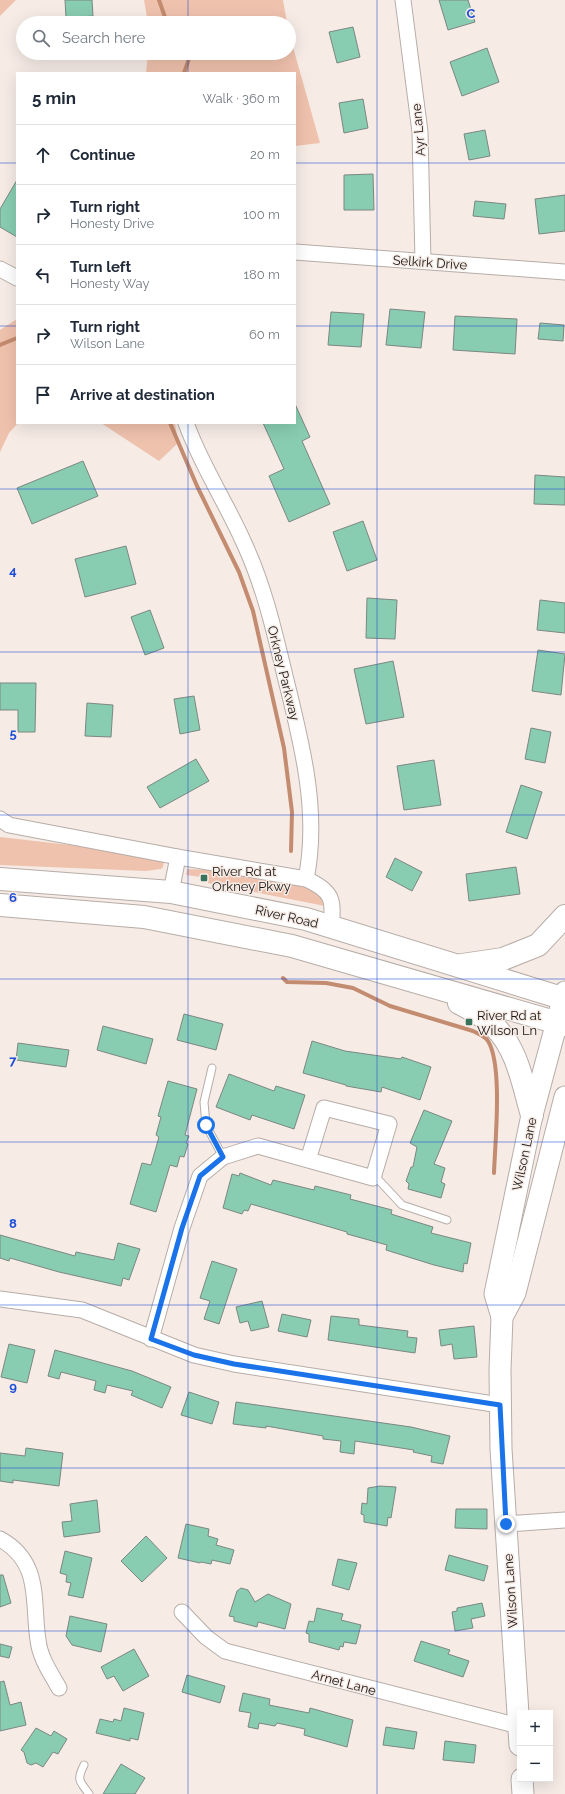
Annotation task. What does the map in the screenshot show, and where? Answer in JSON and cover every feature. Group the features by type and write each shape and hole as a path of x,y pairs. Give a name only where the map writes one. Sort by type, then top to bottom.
{"main road":[{"name":"River Road","path":"0,879 171,892 306,919 455,966 564,996"},
{"path":"0,906 144,916 292,946 432,988 560,1024"},
{"path":"455,966 503,959 538,945 565,916"},
{"path":"432,988 474,1011 494,1026 502,1035 515,1057 532,1115"},
{"name":"Wilson Lane","path":"517,1710 500,1405 502,1317 495,1294 532,1115 560,1024 564,996"},
{"name":"Wilson Lane","path":"502,1317 515,1293 542,1183 561,1127 565,1098"},
{"path":"522,1782 523,1794"}],"street":[{"name":"Ayr Lane","path":"403,0 420,132 424,261"},
{"name":"Selkirk Drive","path":"296,252 565,272"},
{"path":"0,269 16,277"},
{"name":"Orkney Parkway","path":"186,424 193,444 244,543 267,603 300,741 308,782 310,859 306,879"},
{"path":"0,819 9,825 178,857 306,879 324,890 331,898 334,907 331,927"},
{"path":"171,892 178,857"},
{"path":"151,1339 182,1228 200,1176 223,1157 258,1146 308,1160 373,1178 390,1124 324,1108 308,1160"},
{"path":"0,1299 82,1310 194,1355 234,1364 500,1405"},
{"path":"506,1524 565,1520"},
{"path":"0,1539 14,1550 31,1574 35,1587 38,1641 43,1660 59,1688"},
{"name":"Arnet Lane","path":"182,1612 206,1637 225,1651 517,1734"}],"lane":[{"path":"212,1068 204,1102 206,1125 223,1157"},
{"path":"374,1175 402,1205 447,1220"},
{"path":"84,1765 78,1776 79,1780 90,1794"}],"shaded area":[{"path":"0,0 16,0 0,16"},
{"path":"144,0 283,0 286,16 147,16"},
{"path":"296,58 320,143 296,146 296,72 146,72 147,60 296,60"},
{"path":"16,320 17,424 9,433 0,452 0,330"},
{"path":"103,424 175,424 178,443 159,461"},
{"path":"0,837 96,848 164,862 161,869 146,871 0,865"},
{"path":"187,869 214,870 304,887 316,892 325,901 325,906 208,883 208,878 186,875"}],"building":[{"path":"65,0 92,0 93,16 66,16"},
{"path":"439,0 468,0 475,22 448,30"},
{"path":"353,27 360,57 337,63 329,32"},
{"path":"487,48 499,82 462,96 450,62"},
{"path":"363,99 368,128 344,133 339,103"},
{"path":"485,130 490,156 469,160 464,134"},
{"path":"373,174 374,210 344,210 344,175"},
{"path":"16,182 16,236 0,227 0,209"},
{"path":"565,195 565,231 539,234 535,199"},
{"path":"475,201 506,204 504,219 473,216"},
{"path":"390,309 425,312 421,348 386,345"},
{"path":"331,312 364,314 361,347 328,345"},
{"path":"455,316 517,319 515,354 453,350"},
{"path":"540,323 564,325 563,341 538,339"},
{"path":"296,406 310,437 302,441 330,504 289,522 269,476 284,469 263,424 296,424"},
{"path":"83,461 98,496 32,524 17,488"},
{"path":"535,475 565,477 565,505 534,504"},
{"path":"363,521 377,560 347,571 333,532"},
{"path":"126,546 136,584 85,597 75,559"},
{"path":"367,598 397,600 395,639 366,638"},
{"path":"540,600 565,603 565,633 537,630"},
{"path":"150,610 164,648 145,655 131,617"},
{"path":"538,650 565,654 561,695 532,691"},
{"path":"393,661 404,717 366,724 354,669"},
{"path":"0,683 36,683 35,732 18,732 18,710 0,710"},
{"path":"194,696 200,730 180,734 174,699"},
{"path":"87,703 113,705 111,737 85,736"},
{"path":"531,728 551,732 545,763 525,759"},
{"path":"196,759 209,781 160,808 147,787"},
{"path":"434,760 441,805 404,810 397,766"},
{"path":"521,785 542,792 527,839 506,832"},
{"path":"395,858 422,872 412,891 386,877"},
{"path":"516,867 520,894 469,901 466,874"},
{"path":"184,1014 223,1024 216,1050 177,1040"},
{"path":"103,1026 153,1039 146,1064 97,1050"},
{"path":"312,1041 345,1051 401,1059 402,1057 431,1067 420,1100 382,1087 381,1092 346,1086 303,1073"},
{"path":"18,1043 69,1050 66,1067 16,1060"},
{"path":"229,1074 274,1091 276,1086 305,1095 294,1129 252,1115 250,1120 216,1107"},
{"path":"168,1081 197,1089 185,1135 189,1136 186,1143 188,1144 184,1157 180,1156 177,1167 170,1165 156,1212 130,1204 142,1163 151,1165 159,1137 156,1135 161,1117 158,1116"},
{"path":"424,1110 452,1121 434,1164 445,1168 441,1182 445,1184 441,1198 408,1189 409,1184 406,1181 411,1167 413,1167 417,1147 410,1143"},
{"path":"240,1173 271,1185 273,1180 314,1190 315,1186 351,1195 350,1199 392,1210 391,1214 433,1227 431,1233 471,1243 467,1264 464,1263 463,1272 434,1265 386,1250 387,1245 251,1204 248,1211 244,1210 242,1214 223,1208 232,1174 239,1176"},
{"path":"0,1235 75,1256 76,1252 114,1260 118,1243 140,1249 129,1280 123,1278 121,1286 59,1272 10,1258 9,1261 0,1258"},
{"path":"212,1261 237,1269 219,1324 204,1319 210,1301 200,1298"},
{"path":"262,1301 269,1327 251,1331 248,1321 240,1323 236,1307"},
{"path":"282,1314 311,1320 307,1337 278,1331"},
{"path":"331,1316 359,1319 359,1325 408,1331 407,1337 417,1338 415,1353 328,1340"},
{"path":"474,1326 477,1357 454,1359 452,1344 441,1346 439,1330"},
{"path":"9,1344 35,1350 27,1383 1,1377"},
{"path":"55,1350 132,1371 171,1387 162,1408 131,1395 133,1391 107,1385 105,1393 94,1390 96,1381 61,1372 59,1379 48,1376"},
{"path":"189,1392 219,1402 212,1424 181,1415"},
{"path":"236,1402 411,1427 450,1436 443,1464 431,1462 432,1456 413,1452 414,1450 355,1441 354,1454 340,1452 341,1441 323,1439 323,1436 266,1426 266,1428 233,1424"},
{"path":"26,1448 63,1453 59,1486 13,1480 13,1483 0,1481 0,1453 25,1456"},
{"path":"380,1486 396,1487 391,1518 388,1517 387,1526 364,1522 364,1515 361,1514 362,1503 367,1504 368,1488"},
{"path":"97,1500 100,1532 64,1537 62,1522 72,1521 70,1504"},
{"path":"456,1509 487,1509 487,1529 455,1528"},
{"path":"186,1524 209,1529 208,1536 218,1539 216,1545 234,1550 230,1564 212,1560 211,1564 200,1563 178,1558"},
{"path":"146,1536 167,1558 142,1582 121,1561"},
{"path":"65,1551 92,1558 83,1598 68,1595 71,1583 66,1582 67,1575 60,1573"},
{"path":"449,1555 488,1566 484,1581 445,1570"},
{"path":"338,1559 357,1563 349,1590 332,1585"},
{"path":"0,1575 3,1575 11,1603 0,1607"},
{"path":"241,1588 248,1590 255,1602 268,1594 291,1604 285,1629 258,1622 257,1627 234,1621 234,1617 229,1616 237,1591"},
{"path":"482,1603 485,1616 471,1619 473,1628 455,1631 452,1612 457,1611 457,1608"},
{"path":"317,1608 343,1614 341,1620 361,1625 356,1644 344,1642 343,1647 340,1646 339,1650 309,1642 309,1634 306,1633 309,1621 314,1622"},
{"path":"70,1616 107,1624 101,1652 72,1645 66,1636"},
{"path":"421,1641 450,1650 448,1654 469,1661 463,1677 414,1661"},
{"path":"0,1644 12,1647 9,1658 0,1656"},
{"path":"134,1649 149,1676 123,1691 114,1676 107,1679 101,1667"},
{"path":"187,1675 225,1686 220,1703 182,1692"},
{"path":"4,1681 10,1705 21,1702 26,1725 0,1731 0,1682"},
{"path":"243,1693 270,1699 269,1705 309,1713 310,1708 353,1720 347,1747 304,1735 305,1729 277,1723 275,1726 259,1723 258,1729 248,1727 251,1713 239,1711"},
{"path":"124,1708 144,1713 138,1740 130,1738 130,1741 96,1733 100,1719 113,1722 114,1719 121,1721"},
{"path":"386,1727 417,1732 414,1749 383,1745"},
{"path":"36,1728 51,1736 54,1731 67,1739 58,1754 53,1752 43,1767 36,1763 31,1765 27,1763 24,1752 21,1750"},
{"path":"445,1741 476,1745 474,1763 443,1760"},
{"path":"121,1764 145,1778 135,1794 103,1794"}],"waterway":[{"path":"159,0 165,16"},
{"path":"184,72 189,60"},
{"path":"0,345 16,338"},
{"path":"170,424 197,486 239,572 253,611 284,748 292,812 291,851"},
{"path":"283,978 287,982 326,983 353,988 390,1006 482,1035 488,1041 493,1052 497,1085 494,1173"}],"place":[{"name":"River Rd at Orkney Pkwy","path":"204,878"},
{"name":"River Rd at Wilson Ln","path":"469,1022"}],"route":[{"path":"206,1125 223,1157 200,1176 182,1228 151,1339 194,1355 234,1364 500,1405 501,1450 506,1524"}]}
